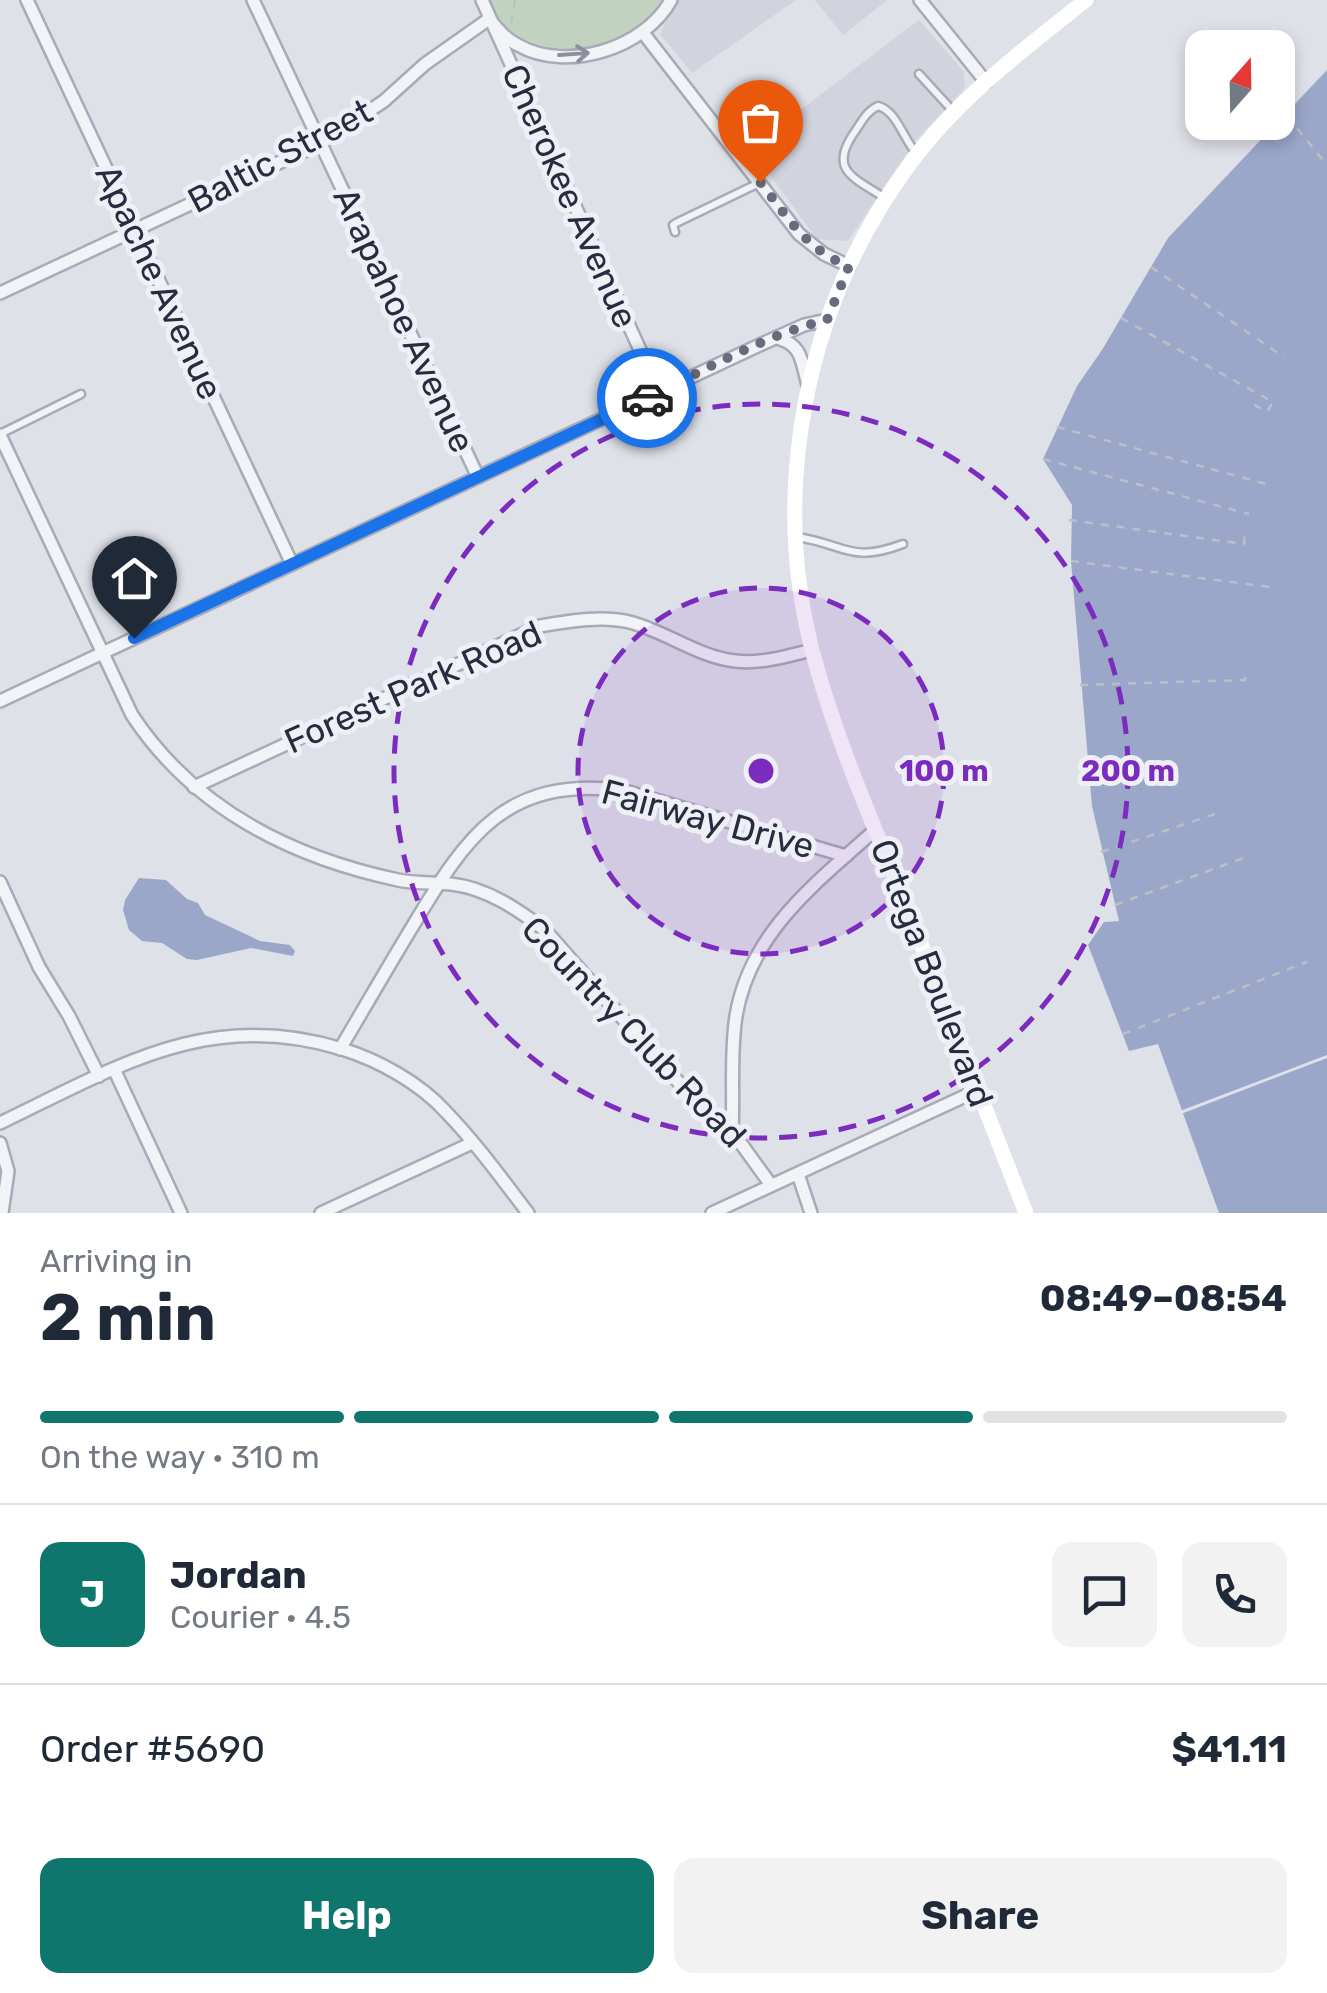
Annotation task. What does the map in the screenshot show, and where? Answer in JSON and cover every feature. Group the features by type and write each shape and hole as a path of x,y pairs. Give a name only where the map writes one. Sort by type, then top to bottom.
{"main road":[{"name":"Ortega Boulevard","path":"1026,1213 828,703 799,585 797,460 808,384 827,320 849,266 886,198 954,112 1086,0"}],"street":[{"name":"Apache Avenue","path":"27,0 292,564"},
{"name":"Arapahoe Avenue","path":"253,0 478,476"},
{"name":"Cherokee Avenue","path":"482,0 659,392"},
{"path":"489,19 503,36 521,48 541,54 588,53 644,34 671,0"},
{"path":"920,0 986,82"},
{"name":"Baltic Street","path":"0,293 320,144 384,102 425,64 489,19"},
{"path":"644,34 799,234 824,254 849,266"},
{"path":"0,701 659,392 777,338 827,320"},
{"path":"777,338 800,350 808,384"},
{"name":"Country Club Road","path":"0,434 132,715 153,746 194,787 234,818 310,856 356,872 422,885 453,884 486,894 523,913 546,932 680,1086 732,1131 771,1185"},
{"name":"Forest Park Road","path":"194,787 540,626 599,620 632,623 736,661 767,661 812,650"},
{"name":"Fairway Drive","path":"340,1049 465,843 507,809 530,798 588,786 621,790 846,856"},
{"path":"732,1131 736,1014 754,959 788,910 876,830"},
{"path":"0,882 39,968 69,1016 98,1076"},
{"path":"0,1122 169,1047 218,1036 290,1037 372,1061 416,1088 446,1111 528,1213"},
{"path":"114,1069 182,1213"},
{"path":"712,1213 978,1090"},
{"path":"0,1143 8,1172 2,1213"},
{"path":"322,1213 472,1143"},
{"path":"798,1174 811,1213"}],"lane":[{"path":"919,74 954,112"},
{"path":"886,198 846,172 842,163 848,140 871,109 878,106 892,112 899,131 918,154"},
{"path":"676,232 676,223 760,182"},
{"path":"0,434 81,394"},
{"path":"796,536 862,554 884,552 904,544"}],"path":[{"path":"507,30 515,0"},
{"path":"1295,126 1327,165"},
{"path":"1151,267 1284,356"},
{"path":"1121,318 1272,402 1268,412 1251,403"},
{"path":"1058,427 1270,485"},
{"path":"1043,459 1249,514"},
{"path":"1069,520 1244,544 1245,534"},
{"path":"1071,562 1277,588"},
{"path":"1080,685 1246,680 1245,671"},
{"path":"1100,852 1215,814"},
{"path":"1115,906 1249,856"},
{"path":"1123,1034 1306,962"}],"shaded area":[{"path":"677,0 796,0 692,73 660,34"},
{"path":"815,0 887,0 843,35"},
{"path":"919,20 964,72 965,88 916,140 848,241 817,239 750,148"}],"green space":[{"path":"484,0 664,0 648,21 626,36 601,46 574,49 522,38 500,22"}],"water":[{"path":"1327,70 1327,1213 1219,1213 1158,1044 1129,1051 1088,945 1104,922 1119,921 1092,806 1071,561 1072,505 1043,459 1077,386 1168,238 1261,140 1295,140 1295,104"},
{"path":"139,878 166,880 187,899 198,903 205,915 260,941 290,945 295,951 293,956 251,948 197,960 187,959 162,943 142,941 129,930 123,910"}],"pier":[{"path":"1327,1058 1181,1114 1180,1111"}],"way so far":[{"path":"647,398 764,343 827,320 849,266 813,247 799,234 760,182"}],"route":[{"path":"134,638 647,398"}]}
